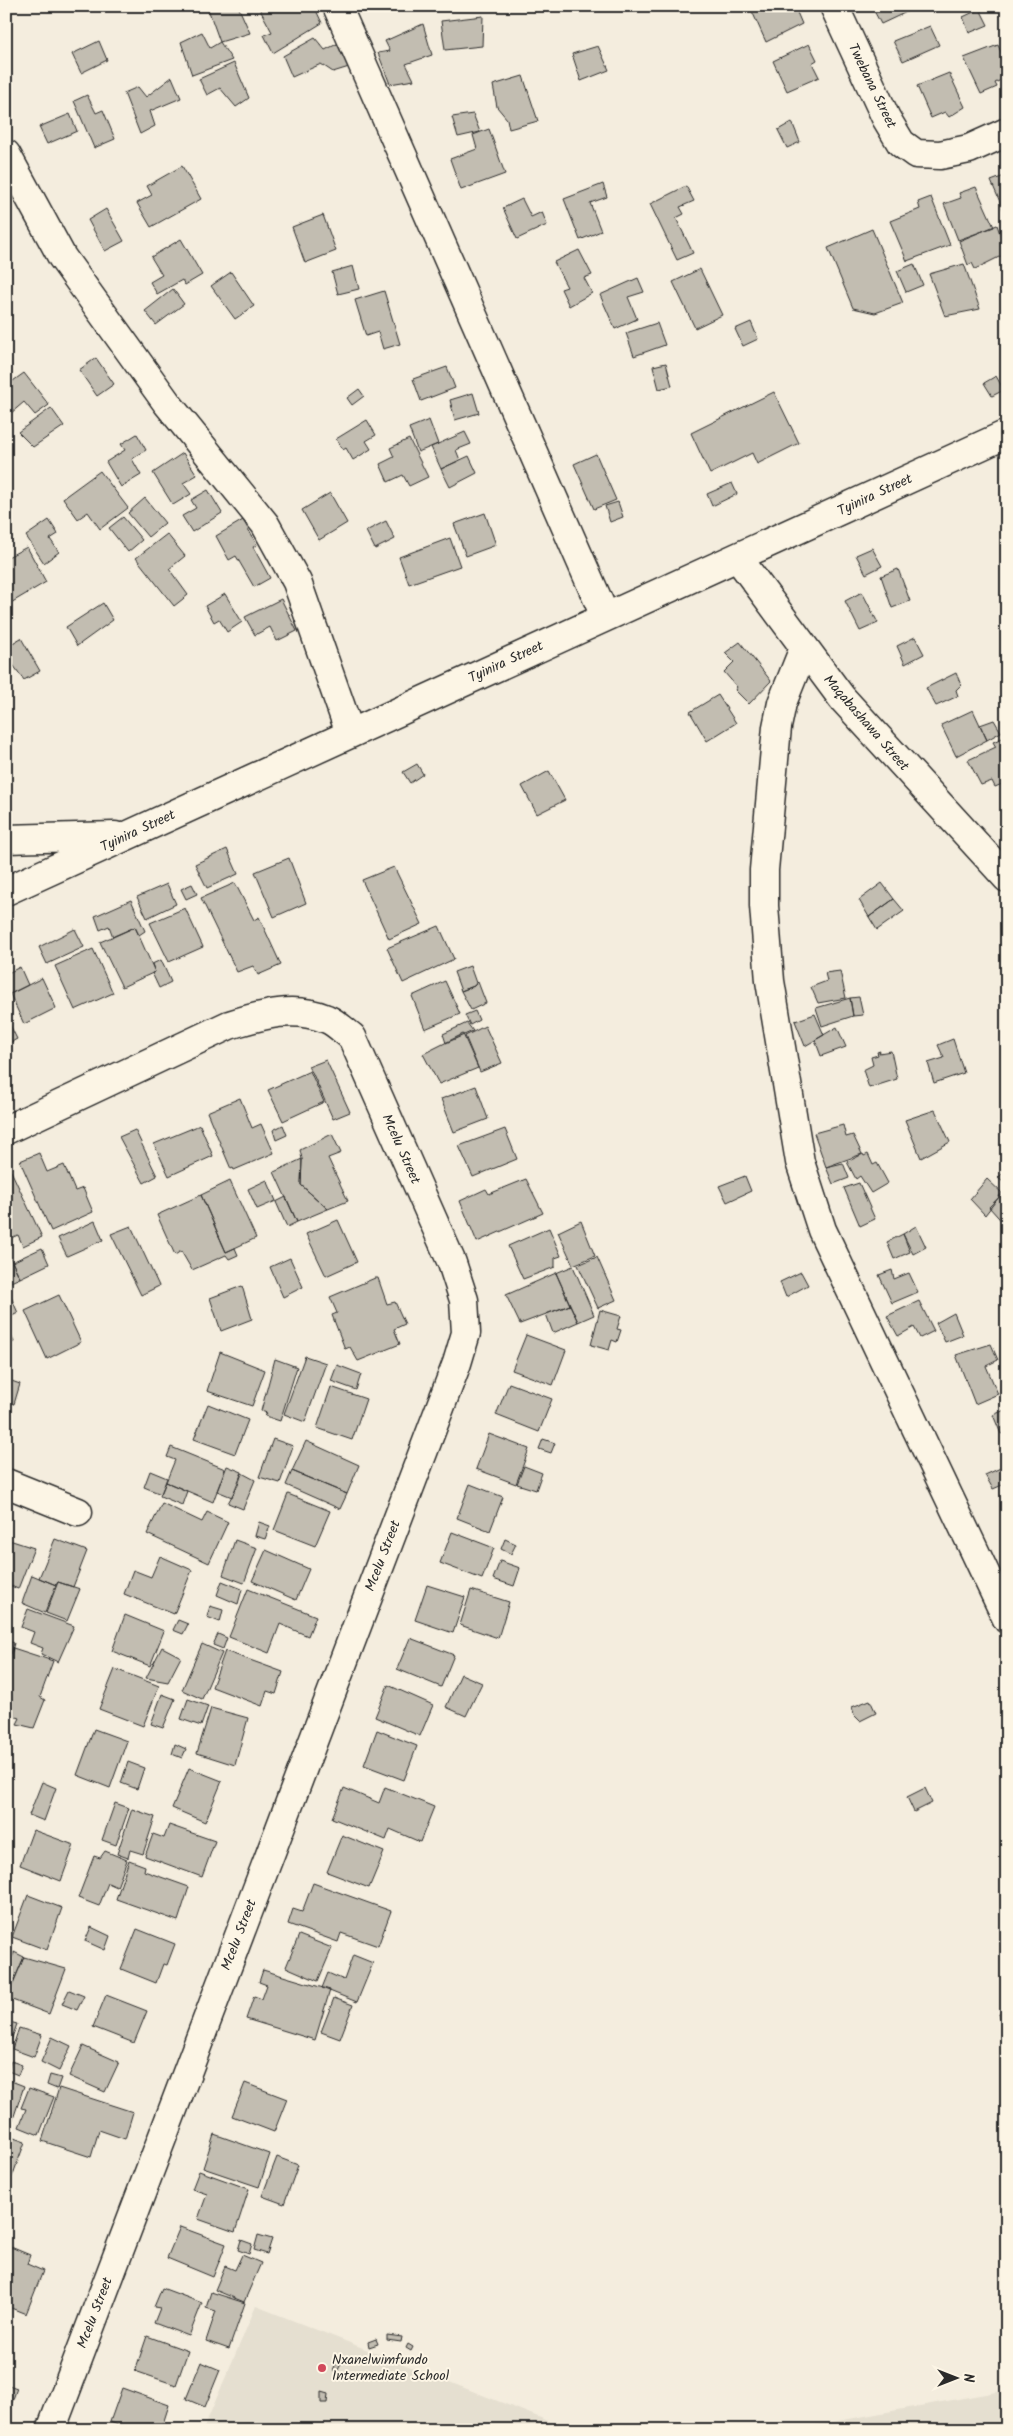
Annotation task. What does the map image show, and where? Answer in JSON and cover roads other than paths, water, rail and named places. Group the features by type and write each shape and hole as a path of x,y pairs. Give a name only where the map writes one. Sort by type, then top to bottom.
{"street":[{"path":"338,6 605,616"},
{"name":"Twebana Street","path":"834,6 886,118 901,144 916,154 940,155 969,149 1007,132"},
{"path":"6,154 62,258 173,410 231,479 265,524 298,582 350,733"},
{"name":"Tyinira Street","path":"6,891 1007,434"},
{"name":"Maqabashawa Street","path":"738,558 842,698 1007,878"},
{"path":"804,648 782,703 777,727 766,850 764,906 770,981 800,1162 822,1230 1007,1619"},
{"path":"6,839 127,836"},
{"name":"Mcelu Street","path":"6,1130 229,1025 267,1013 299,1011 328,1019 352,1037 448,1254 464,1300 466,1333 457,1363 50,2430"},
{"path":"6,1483 78,1512"}],"place":[{"name":"Nxanelwimfundo Intermediate School","path":"322,2368"}]}
